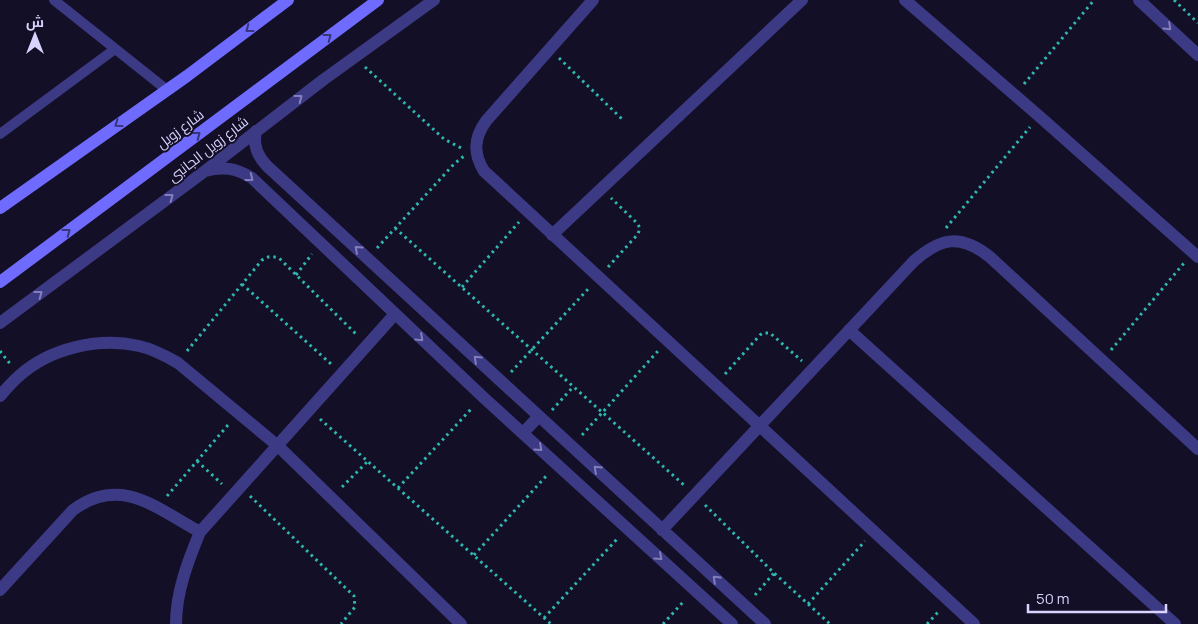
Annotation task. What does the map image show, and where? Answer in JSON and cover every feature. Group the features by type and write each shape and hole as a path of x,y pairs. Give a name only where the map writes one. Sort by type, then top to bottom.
{"main road":[{"path":"0,208 166,90 288,0"},
{"name":"شارع زويل","path":"0,282 378,0"}],"street":[{"name":"شارع زويل الجانبى","path":"0,323 205,171 256,130 434,0"},
{"path":"593,0 486,121 476,140 478,162 484,171 527,212 974,624"},
{"path":"552,235 802,0"},
{"path":"905,0 1195,255"},
{"path":"1139,0 1198,55"},
{"path":"256,130 255,146 261,160 765,624"},
{"path":"205,171 224,168 244,173 252,178 483,397 732,624"},
{"path":"662,530 914,261 928,249 943,242 960,241 977,246 1198,449"},
{"path":"176,624 180,590 188,560 200,532 395,314"},
{"path":"849,330 1175,624"},
{"path":"0,396 19,375 58,353 93,344 120,343 140,346 160,353 178,363 278,446 461,624"},
{"path":"523,433 541,418"},
{"path":"0,590 73,510 86,500 102,495 119,494 138,499 200,532"},
{"path":"722,614 741,602"}],"lane":[{"path":"54,0 166,90"},
{"path":"0,134 115,49"}],"path":[{"path":"1014,95 1094,0"},
{"path":"1174,0 1198,23"},
{"path":"550,49 623,120"},
{"path":"355,58 444,139 459,147 476,151"},
{"path":"928,249 1039,116"},
{"path":"368,258 454,164 476,151"},
{"path":"462,287 527,212"},
{"path":"396,228 695,495 774,573 830,624"},
{"path":"296,275 321,244"},
{"path":"1102,360 1195,255"},
{"path":"178,363 262,260 273,256 279,258 367,345"},
{"path":"242,284 342,374"},
{"path":"715,385 760,335 766,332 770,332 812,370"},
{"path":"572,446 667,341"},
{"path":"0,351 8,362"},
{"path":"541,418 574,386"},
{"path":"398,488 483,397"},
{"path":"310,410 551,624"},
{"path":"156,508 239,413"},
{"path":"197,461 237,491 354,596 355,607 341,624"},
{"path":"332,498 368,461"},
{"path":"474,555 556,464"},
{"path":"544,618 627,528"},
{"path":"808,604 874,532"},
{"path":"741,602 774,573"},
{"path":"663,624 695,590"}]}
